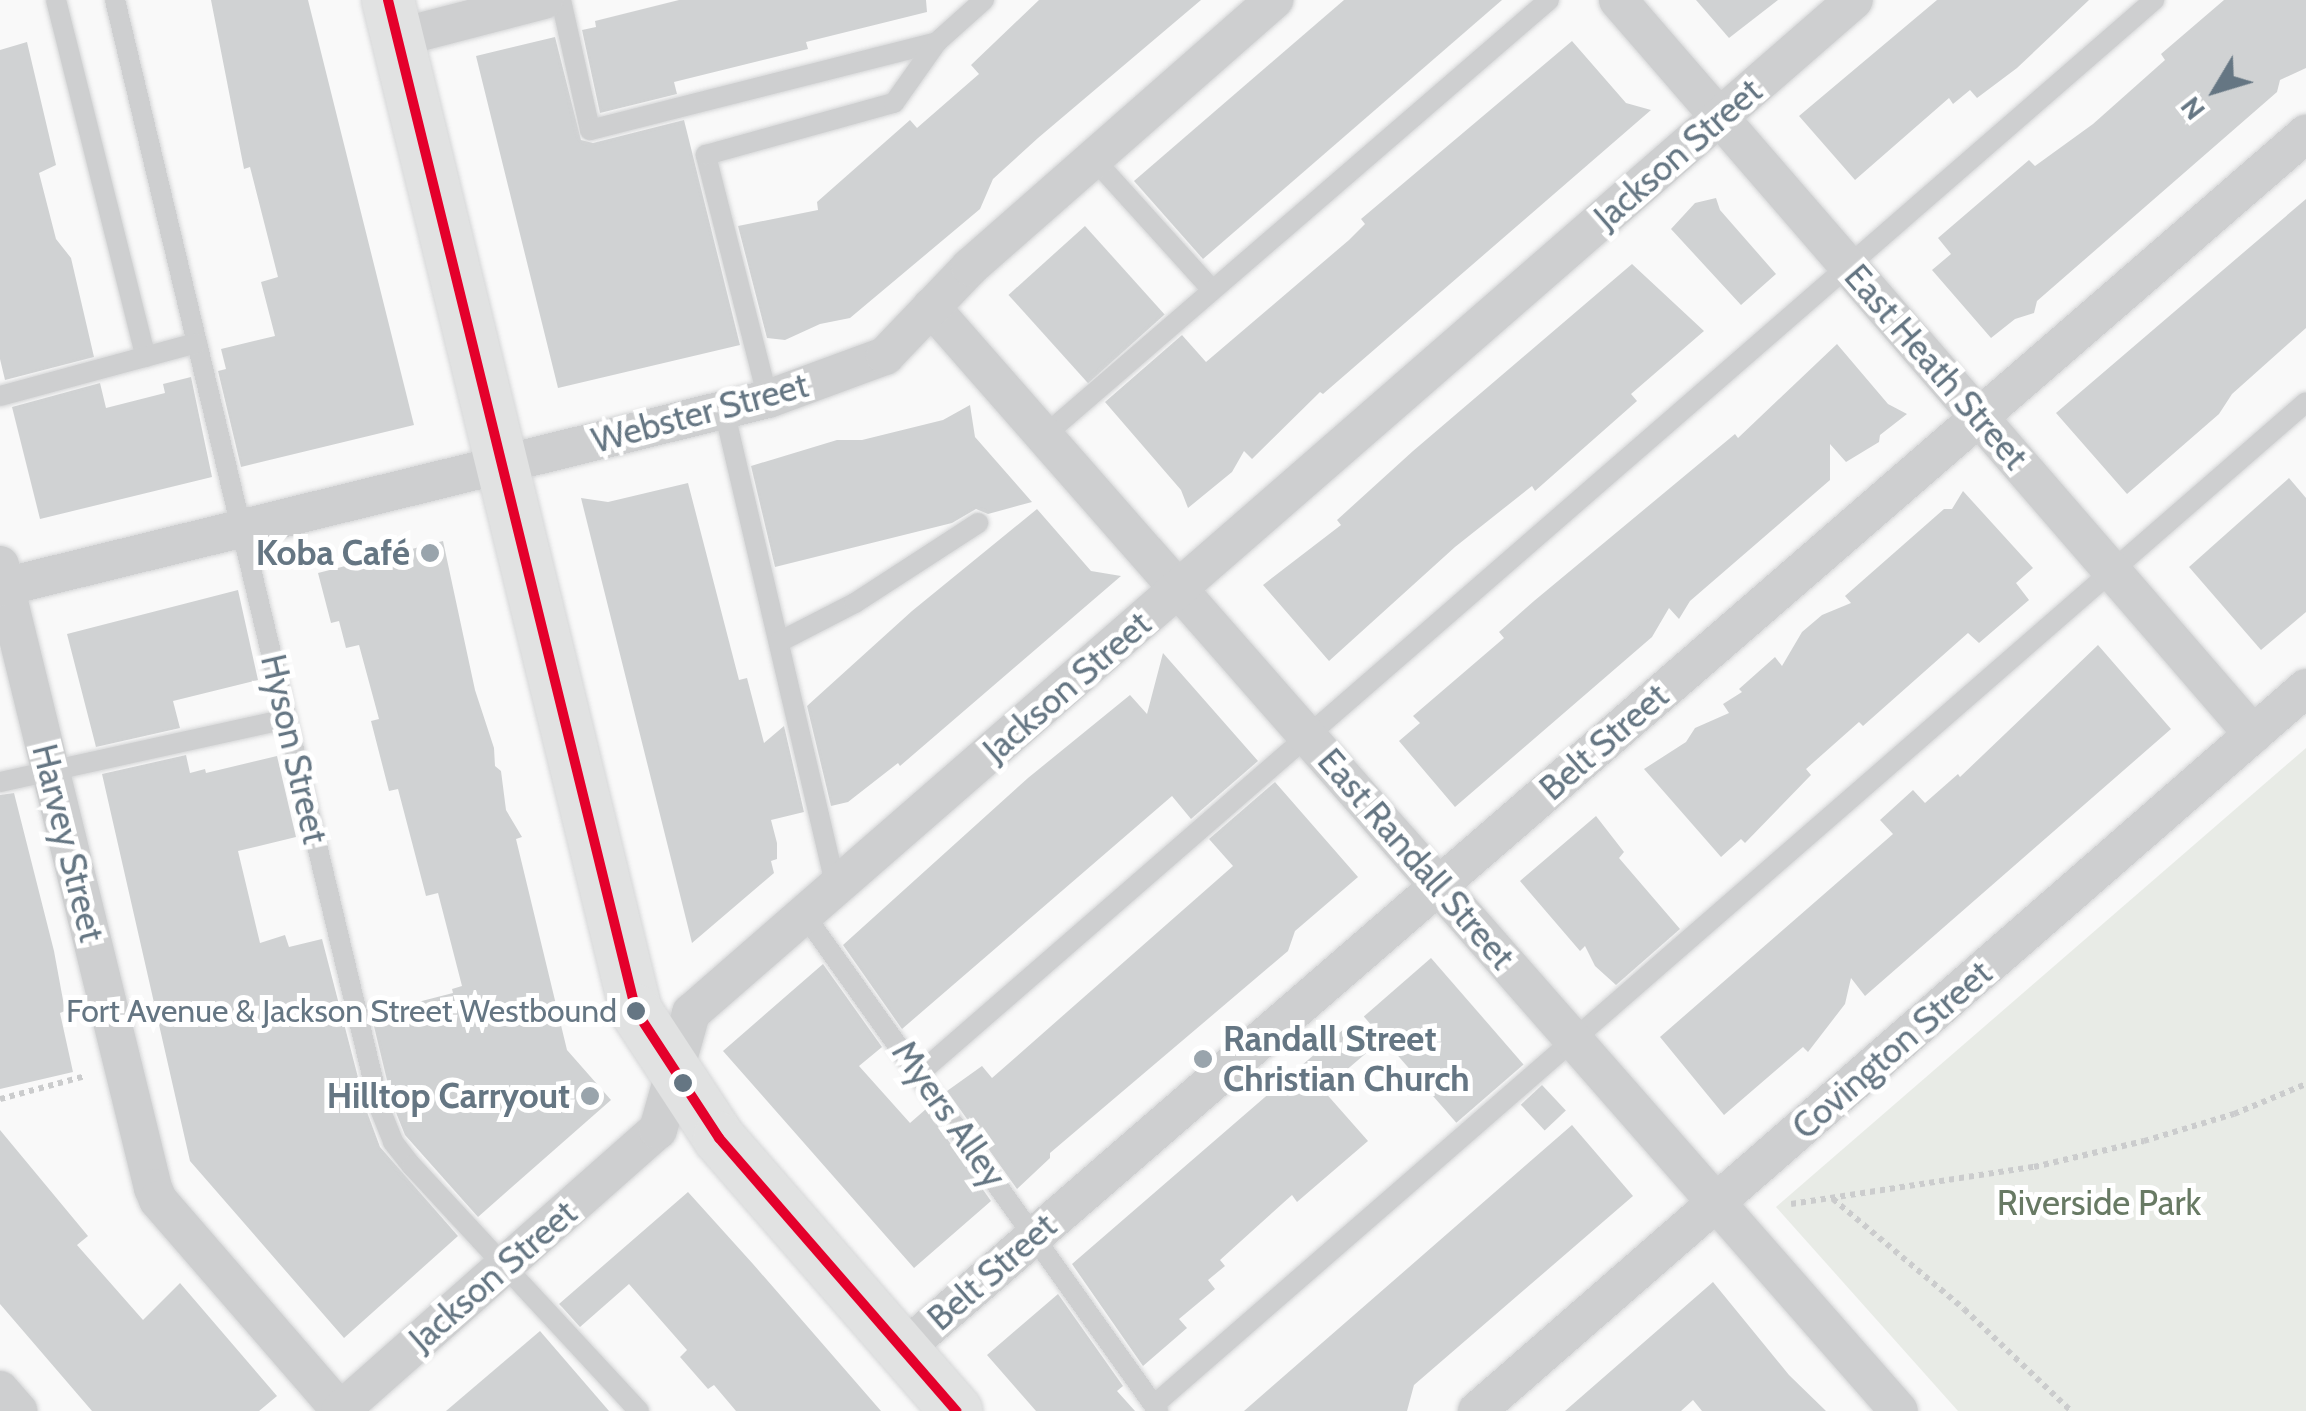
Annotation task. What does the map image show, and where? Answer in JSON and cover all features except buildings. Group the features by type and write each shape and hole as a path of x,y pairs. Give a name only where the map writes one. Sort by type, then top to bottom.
{"street":[{"path":"544,0 392,19 628,988 646,1032 718,1138 956,1411"},
{"name":"Webster Street","path":"2,580 241,529 768,399 886,356 931,308 1092,157 1274,0"},
{"name":"East Heath Street","path":"1618,0 2253,734"},
{"name":"Jackson Street","path":"340,1411 658,1130 691,1013 1854,0"},
{"name":"Belt Street","path":"903,1350 2306,134"},
{"name":"East Randall Street","path":"931,308 1899,1411"},
{"name":"Harvey Street","path":"2,580 158,1200 340,1411"},
{"name":"Covington Street","path":"1477,1411 2306,688"},
{"path":"0,1390 18,1411"}],"lane":[{"path":"56,0 146,357"},
{"name":"Hyson Street","path":"114,0 380,1109 393,1142 639,1411"},
{"path":"561,0 590,130 937,42"},
{"path":"768,399 706,155 894,103 937,42 984,0"},
{"path":"1044,436 1549,0"},
{"path":"920,1072 2154,0"},
{"path":"1092,157 1212,290"},
{"path":"0,396 197,342"},
{"path":"1156,1408 2306,402"},
{"path":"724,410 836,889"},
{"path":"779,642 855,602 978,523"},
{"path":"0,782 287,719"},
{"name":"Myers Alley","path":"806,916 1156,1408"}],"path":[{"path":"0,1099 87,1076"},
{"path":"1792,1204 2034,1167 2144,1142 2234,1114 2306,1084"},
{"path":"1832,1198 1964,1309 2071,1411"}],"green space":[{"name":"Riverside Park","path":"2306,748 2306,1411 1958,1411 1776,1207"}],"transit line":[{"path":"388,0 636,1011 719,1138 956,1411"}],"place":[{"name":"Koba Café","path":"430,553"},
{"name":"Fort Avenue & Jackson Street Westbound","path":"636,1011"},
{"name":"Randall Street Christian Church","path":"1203,1059"},
{"name":"Hilltop Carryout","path":"590,1096"}]}
